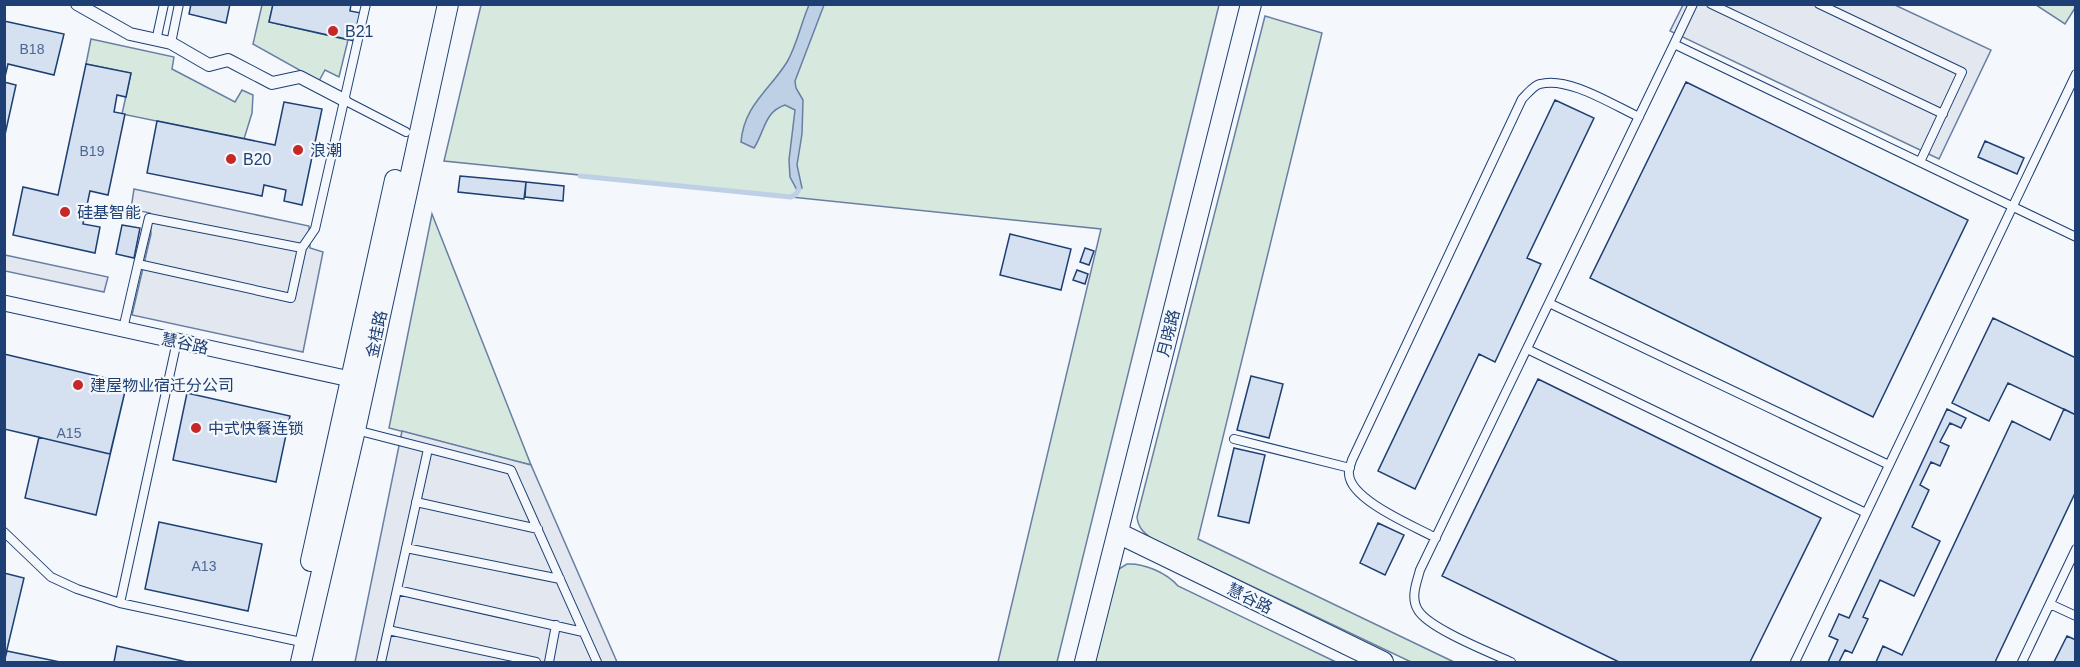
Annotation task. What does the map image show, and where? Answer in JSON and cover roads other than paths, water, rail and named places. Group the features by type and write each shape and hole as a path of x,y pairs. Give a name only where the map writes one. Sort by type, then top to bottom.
{"street":[{"path":"77,4 130,34 171,43 209,65 228,60 272,83 300,76 344,100"},
{"name":"金桂路","path":"288,663 299,641 355,430 358,381 406,132 434,4"},
{"name":"金桂路","path":"301,663 299,641 448,4"},
{"name":"月晓路","path":"1085,663 1251,4"},
{"name":"慧谷路","path":"4,303 358,381"},
{"name":"慧谷路","path":"1118,533 1383,663"}],"lane":[{"path":"156,41 164,4"},
{"path":"171,43 179,4"},
{"path":"138,264 291,298 302,248 315,229 366,4"},
{"path":"1511,663 1430,622 1417,610 1414,592 1420,570 1693,4"},
{"path":"1711,4 1942,114"},
{"path":"1819,4 1962,72 1920,162"},
{"path":"1674,44 2076,237"},
{"path":"1794,663 2076,74"},
{"path":"1436,538 1384,510 1355,490 1348,475 1352,460 1522,99 1538,84 1557,82 1579,89 1639,117"},
{"path":"344,100 406,132"},
{"path":"123,329 148,218 302,248"},
{"path":"1549,303 1889,465"},
{"path":"120,603 177,341"},
{"path":"1527,349 1866,513"},
{"path":"355,430 511,470 597,663"},
{"path":"1234,439 1350,468"},
{"path":"381,663 428,449"},
{"path":"416,502 538,529"},
{"path":"4,532 51,577 77,590 120,603 299,641"},
{"path":"406,548 560,579"},
{"path":"2022,663 2075,554"},
{"path":"397,590 583,632"},
{"path":"2050,604 2076,616"},
{"path":"549,663 556,626"},
{"path":"388,630 536,663"}],"water":[{"path":"809,5 824,5 795,81 803,100 802,134 797,165 802,188 797,190 790,177 789,160 795,110 785,105 773,112 754,148 741,142 743,129 752,108 787,62"}],"waterway":[{"path":"580,176 791,197 799,189"}],"place":[{"name":"B21","path":"333,31"},
{"name":"浪潮","path":"298,150"},
{"name":"B20","path":"231,159"},
{"name":"硅基智能","path":"65,212"},
{"name":"建屋物业宿迁分公司","path":"78,385"},
{"name":"中式快餐连锁","path":"196,428"}]}
